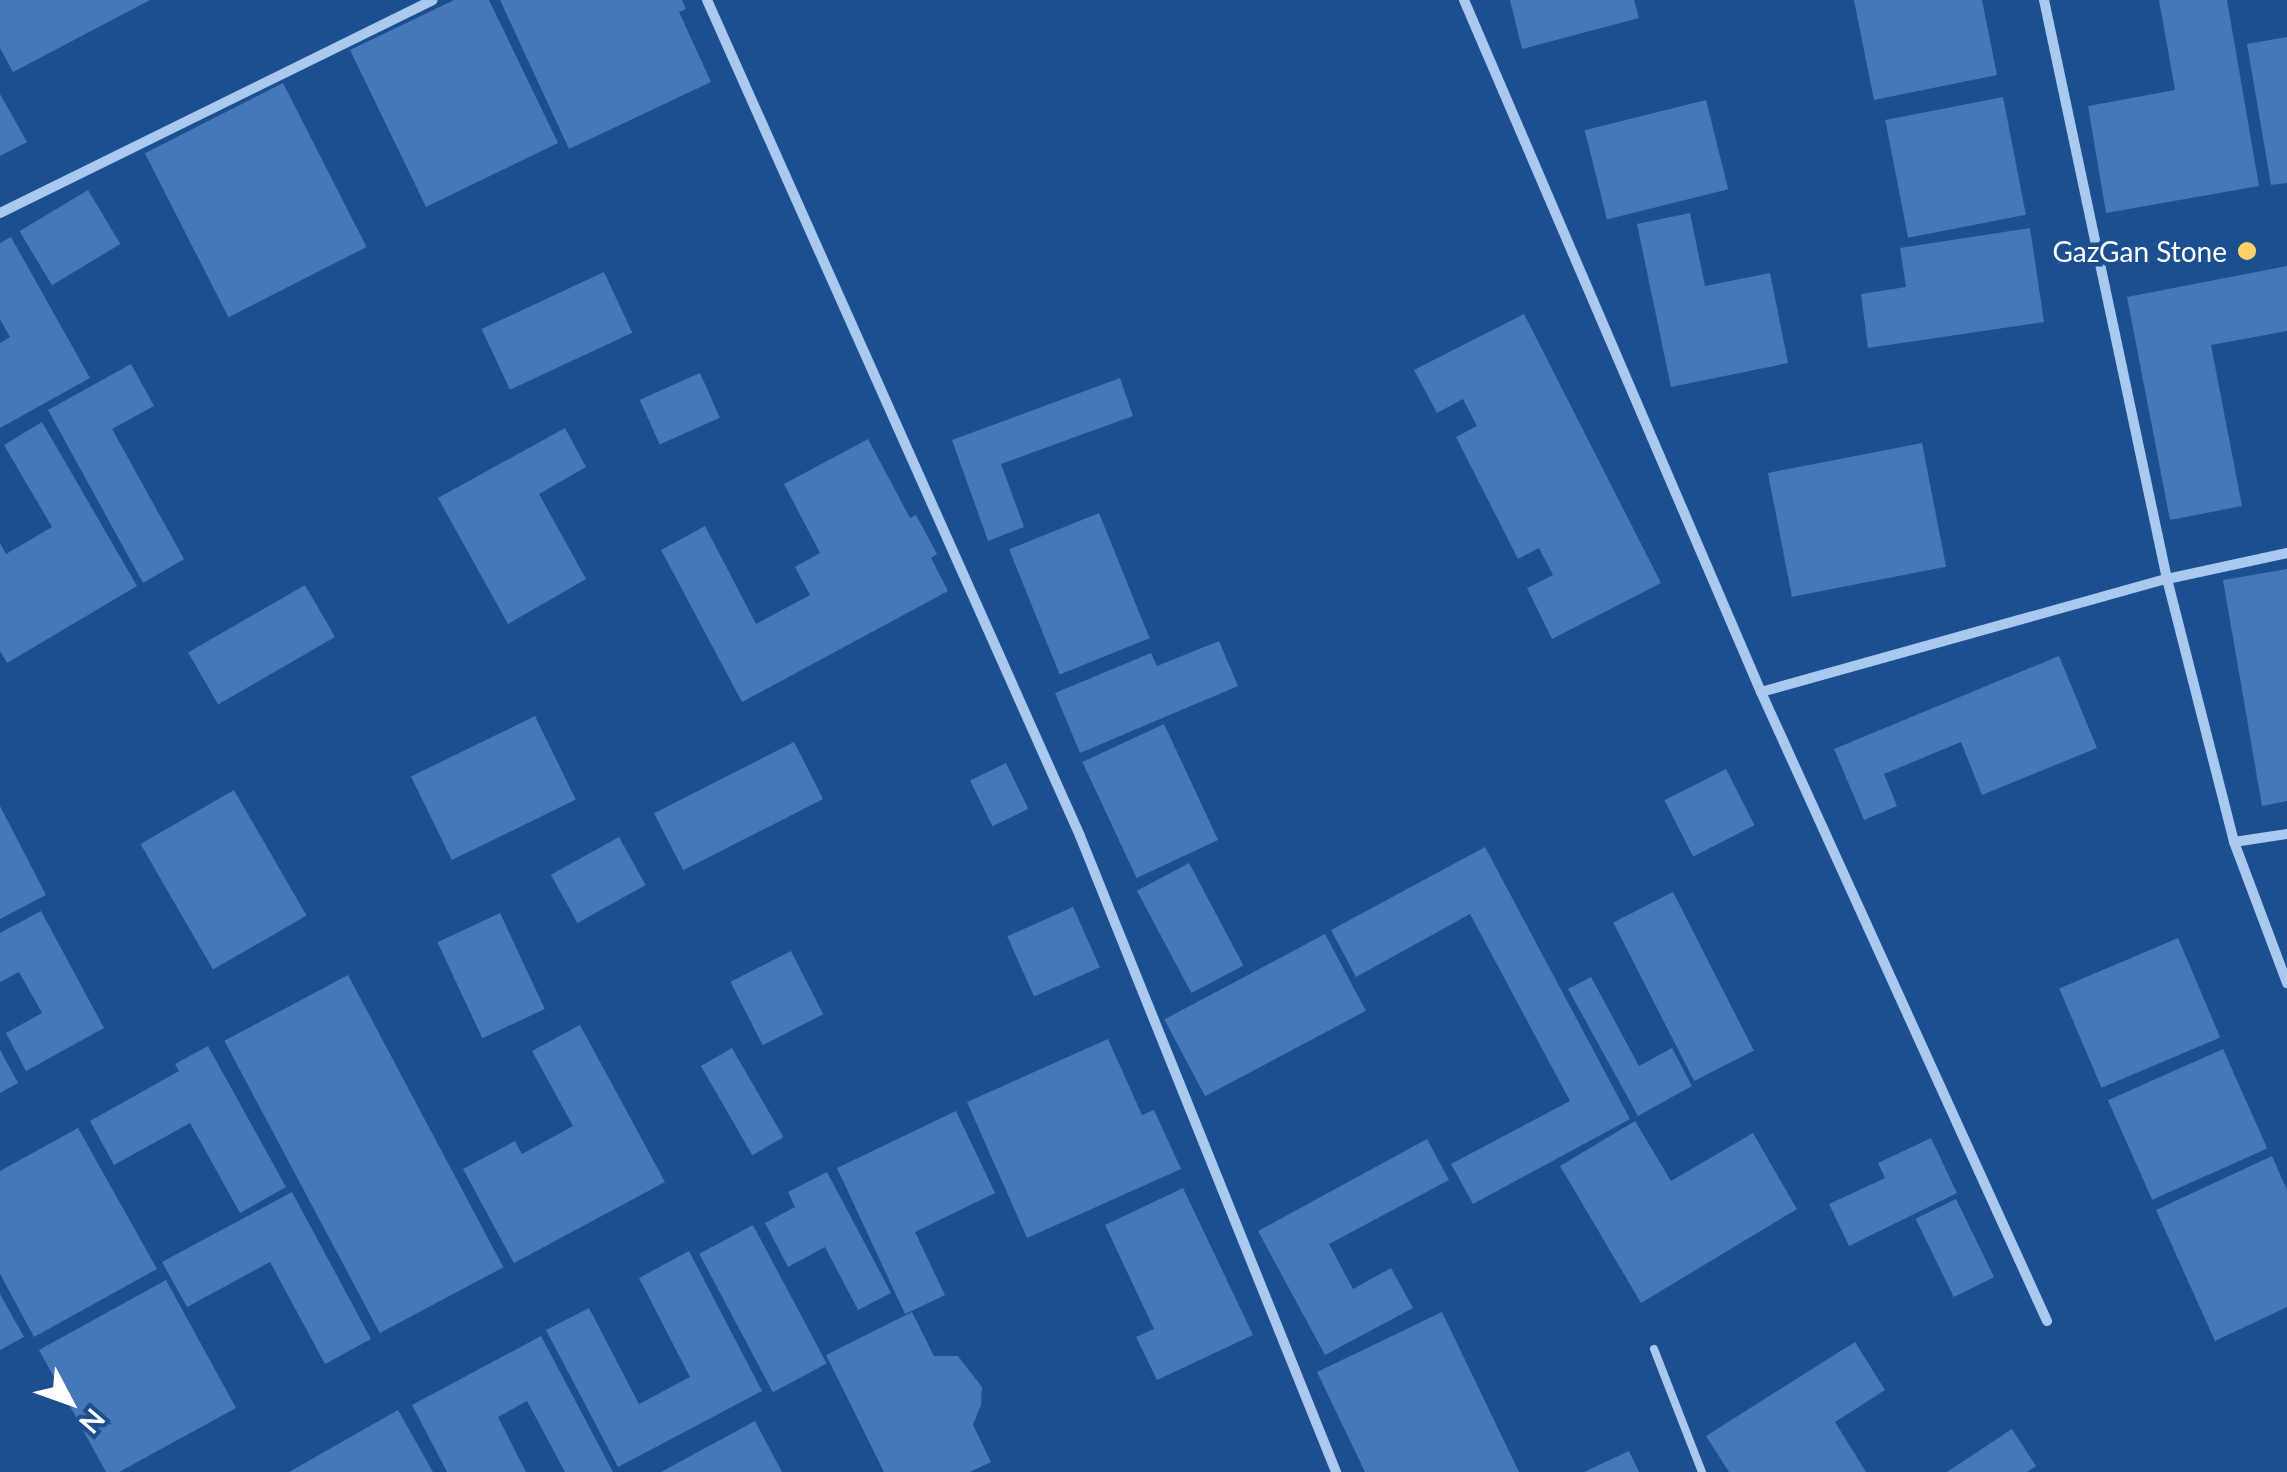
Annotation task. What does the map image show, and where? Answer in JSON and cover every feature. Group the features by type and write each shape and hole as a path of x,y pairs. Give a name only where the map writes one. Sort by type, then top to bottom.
{"street":[{"path":"0,213 432,0"},
{"path":"707,0 1080,836 1336,1472"},
{"path":"1464,0 1761,692 2048,1321"},
{"path":"2044,0 2167,578 2234,842 2287,984"},
{"path":"1761,692 2167,578 2287,554"},
{"path":"2234,842 2287,834"}],"lane":[{"path":"1654,1349 1702,1472"}],"building":[{"path":"0,0 150,0 13,72 0,48"},
{"path":"454,0 489,0 558,143 426,207 350,50"},
{"path":"500,0 682,0 686,9 679,12 711,82 569,149"},
{"path":"1510,0 1634,0 1639,18 1522,49"},
{"path":"1854,0 1982,0 1997,75 1874,100"},
{"path":"2159,0 2227,0 2259,186 2106,213 2088,106 2175,90"},
{"path":"2287,37 2287,183 2271,185 2247,44"},
{"path":"283,83 367,247 228,317 145,153"},
{"path":"0,94 27,142 0,156"},
{"path":"2003,97 2026,215 1908,238 1885,120"},
{"path":"1706,100 1728,189 1607,220 1585,130"},
{"path":"88,190 120,244 52,285 19,231"},
{"path":"1690,213 1705,286 1770,273 1788,363 1671,387 1637,224"},
{"path":"2030,228 2044,322 1868,348 1861,294 1906,287 1900,248"},
{"path":"11,237 90,378 0,428 0,343 10,337 0,319 0,243"},
{"path":"2287,266 2287,331 2211,345 2242,506 2170,520 2127,297"},
{"path":"604,272 632,333 510,390 482,329"},
{"path":"1524,314 1661,583 1552,639 1527,588 1553,575 1539,548 1518,559 1456,437 1477,426 1463,399 1437,413 1414,370"},
{"path":"131,364 154,406 112,429 184,559 143,583 48,410"},
{"path":"700,373 720,418 660,445 640,400"},
{"path":"1120,378 1133,416 1001,464 1024,527 988,541 952,440"},
{"path":"42,422 137,586 7,663 0,651 0,543 6,554 52,527 4,445"},
{"path":"565,428 586,467 539,494 586,579 508,624 438,498"},
{"path":"868,439 910,518 916,515 937,554 931,558 948,591 742,702 661,550 705,526 756,624 810,595 795,567 820,553 784,484"},
{"path":"1922,443 1946,567 1792,597 1768,473"},
{"path":"1099,513 1150,638 1060,675 1009,549"},
{"path":"2287,569 2287,801 2262,806 2223,580"},
{"path":"305,585 335,637 218,704 188,652"},
{"path":"1219,641 1238,686 1080,753 1055,693 1151,653 1157,666"},
{"path":"2059,656 2097,748 1982,795 1961,742 1884,774 1897,806 1864,820 1834,749"},
{"path":"535,716 576,800 452,860 411,776"},
{"path":"1164,724 1218,840 1137,878 1082,762"},
{"path":"794,742 823,799 683,870 654,813"},
{"path":"1006,763 1028,809 992,826 970,781"},
{"path":"1726,769 1755,825 1693,856 1665,800"},
{"path":"234,790 306,916 213,970 140,844"},
{"path":"0,806 46,895 0,919"},
{"path":"619,837 646,885 577,923 551,875"},
{"path":"1485,847 1630,1119 1473,1204 1451,1164 1570,1101 1470,914 1356,977 1331,930"},
{"path":"1189,863 1243,965 1191,993 1137,891"},
{"path":"1673,892 1754,1051 1694,1081 1613,922"},
{"path":"1073,907 1100,967 1034,997 1007,936"},
{"path":"41,911 104,1028 26,1071 6,1033 42,1013 19,972 0,982 0,933"},
{"path":"500,913 545,1009 482,1038 437,942"},
{"path":"1325,934 1366,1011 1205,1096 1164,1019"},
{"path":"2178,938 2220,1037 2101,1088 2059,988"},
{"path":"791,951 823,1014 763,1045 730,982"},
{"path":"348,975 503,1267 380,1333 224,1041"},
{"path":"1591,977 1639,1066 1672,1048 1692,1086 1638,1116 1568,989"},
{"path":"580,1025 665,1182 514,1263 463,1169 515,1141 522,1154 573,1126 532,1051"},
{"path":"1108,1039 1142,1115 1154,1110 1181,1169 1027,1238 967,1102"},
{"path":"208,1046 286,1187 240,1213 190,1123 114,1165 90,1121 179,1071 175,1064"},
{"path":"732,1048 784,1137 752,1155 701,1066"},
{"path":"2223,1049 2267,1149 2152,1200 2108,1100"},
{"path":"0,1050 18,1083 0,1093"},
{"path":"956,1111 995,1193 915,1232 945,1295 905,1314 837,1168"},
{"path":"1635,1121 1671,1181 1753,1133 1797,1209 1641,1303 1560,1166"},
{"path":"78,1128 157,1269 34,1337 0,1274 0,1171"},
{"path":"1931,1138 1957,1193 1849,1246 1829,1204 1885,1178 1878,1163"},
{"path":"1427,1139 1449,1180 1329,1244 1353,1289 1391,1268 1413,1308 1325,1355 1258,1231"},
{"path":"2272,1156 2287,1190 2287,1307 2215,1341 2156,1210"},
{"path":"827,1172 891,1293 858,1310 825,1247 788,1267 765,1223 795,1207 788,1192"},
{"path":"1183,1188 1253,1335 1157,1380 1136,1337 1154,1329 1105,1225"},
{"path":"292,1192 371,1339 325,1364 270,1262 187,1307 162,1262"},
{"path":"1956,1199 1994,1277 1954,1297 1916,1219"},
{"path":"753,1225 827,1364 773,1392 699,1254"},
{"path":"689,1251 762,1391 618,1467 546,1330 589,1308 639,1404 690,1377 639,1278"},
{"path":"166,1280 236,1408 119,1472 106,1472 39,1350"},
{"path":"0,1294 24,1337 0,1350"},
{"path":"912,1312 934,1356 958,1356 982,1387 981,1405 973,1425 991,1462 970,1472 884,1472 826,1355"},
{"path":"1442,1312 1519,1472 1365,1472 1317,1372"},
{"path":"541,1336 613,1472 565,1472 527,1401 498,1417 526,1472 447,1472 412,1405"},
{"path":"1855,1342 1885,1390 1835,1422 1866,1472 1729,1472 1706,1436"},
{"path":"398,1410 433,1472 289,1472"},
{"path":"755,1421 782,1472 661,1472"},
{"path":"2012,1429 2036,1466 2027,1472 1947,1472"},
{"path":"1629,1451 1639,1472 1584,1472"}],"place":[{"name":"GazGan Stone","path":"2247,251"}]}
